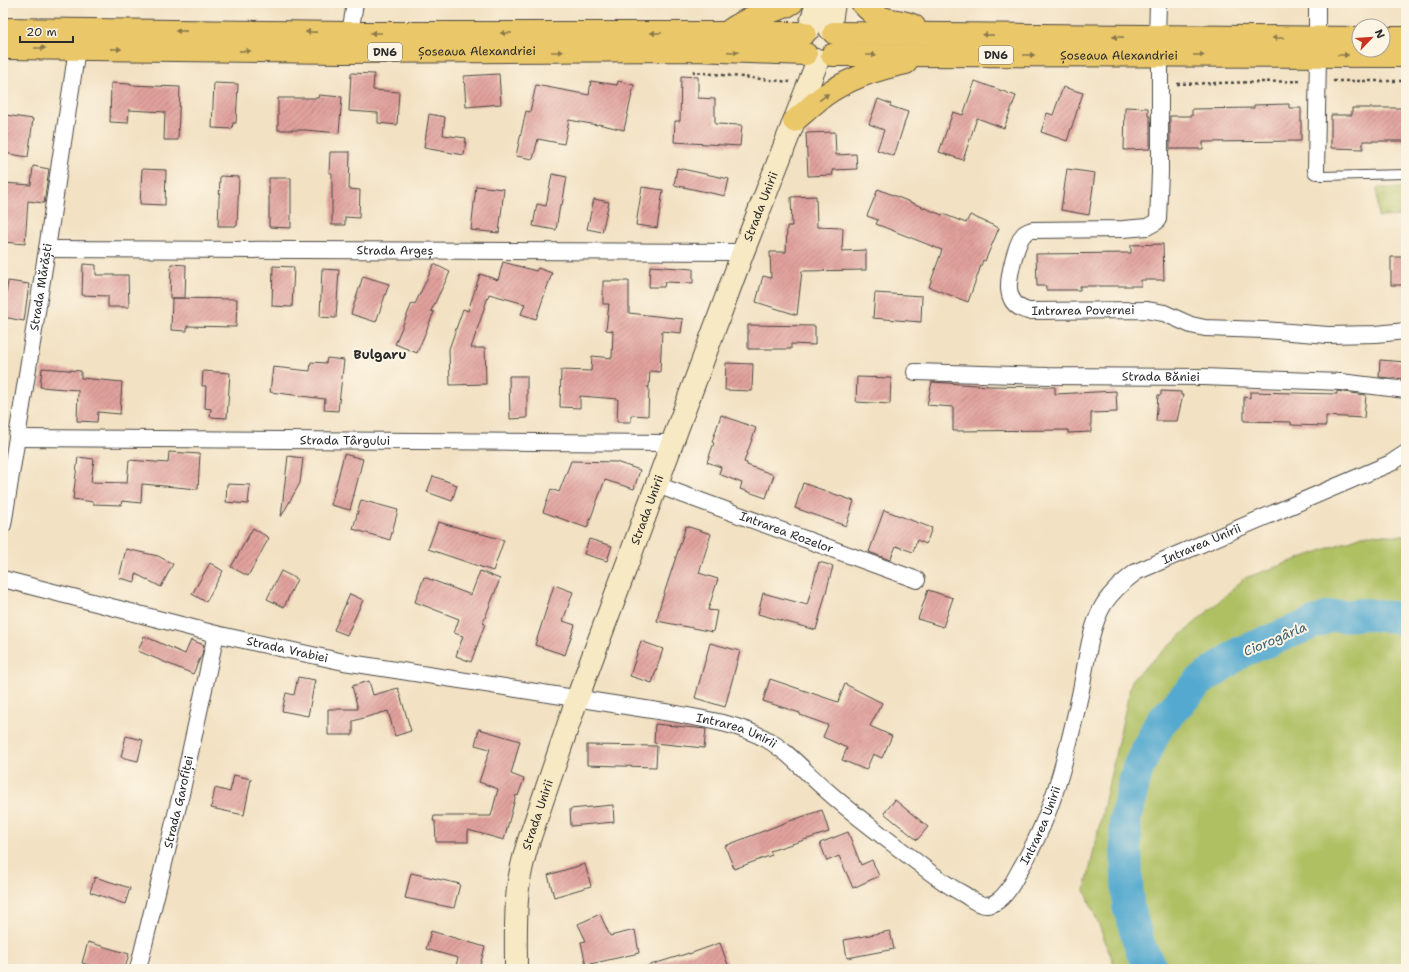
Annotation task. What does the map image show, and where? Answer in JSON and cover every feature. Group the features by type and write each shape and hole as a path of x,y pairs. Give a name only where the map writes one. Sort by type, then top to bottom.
{"highway":[{"path":"725,33 742,22 777,10 792,3"},
{"path":"862,3 868,10 880,17 909,23 927,35"},
{"name":"Șoseaua Alexandriei","path":"3,29 350,33 725,33 946,55 1158,46"},
{"name":"Șoseaua Alexandriei","path":"3,48 343,52 694,50 927,35 1158,46 1317,47 1406,56"},
{"path":"1391,38 1406,38"},
{"name":"Șoseaua Alexandriei","path":"1317,47 1351,40"},
{"path":"794,121 825,96 849,80 887,68 946,55"}],"main road":[{"path":"817,3 819,42"},
{"path":"819,42 834,3"},
{"name":"Strada Unirii","path":"516,969 516,913 518,888 529,840 577,699 743,252 808,85 819,42"}],"street":[{"path":"350,33 355,3"},
{"name":"Intrarea Povernei","path":"1158,3 1160,173 1156,222 1147,227 1123,229 1032,230 1028,232 1021,238 1015,254 1009,279 1009,292 1015,303 1019,307 1028,311 1146,310 1164,313 1191,326 1205,328 1264,330 1328,335 1376,334 1406,331"},
{"path":"1316,171 1317,3"},
{"name":"Strada Mărăști","path":"3,525 47,249 76,48"},
{"name":"Strada Argeș","path":"47,249 743,252"},
{"name":"Strada Băniei","path":"915,372 1048,376 1203,377 1341,382 1406,390"},
{"name":"Strada Târgului","path":"18,438 672,443"},
{"name":"Intrarea Unirii","path":"577,699 671,713 724,723 741,728 765,739 778,746 826,790 869,826 940,880 979,904 988,905 997,902 1009,888 1033,847 1048,812 1065,756 1096,623 1104,603 1111,595 1124,581 1136,572 1391,462 1406,454"},
{"name":"Intrarea Rozelor","path":"657,485 917,580"},
{"name":"Strada Vrabiei","path":"3,579 216,634 344,662 577,699"},
{"name":"Strada Garofiței","path":"138,969 180,794 216,634"}],"lane":[{"path":"1316,171 1321,176 1406,174"}],"path":[{"path":"694,72 783,80 808,85"},
{"path":"1160,85 1316,81 1406,81"}],"green space":[{"path":"1377,188 1406,188 1406,216 1378,217"},
{"path":"1368,534 1406,536 1406,969 1116,969 1085,890 1132,679 1245,578"}],"building":[{"path":"351,73 374,74 373,90 399,92 397,125 378,123 378,113 349,111"},
{"path":"499,74 501,104 466,107 464,76"},
{"path":"681,76 698,77 698,98 715,99 715,124 742,125 740,146 674,142 675,121 680,121"},
{"path":"591,81 617,85 618,81 634,85 624,130 598,124 569,120 564,144 538,139 533,159 516,156 526,111 530,112 536,85 589,95"},
{"path":"975,81 1016,96 1004,128 977,118 963,160 939,152 953,112 963,115"},
{"path":"111,83 180,87 178,140 164,140 165,112 129,110 128,123 110,122"},
{"path":"214,83 238,84 236,123 233,123 232,129 212,128"},
{"path":"1063,87 1083,93 1067,141 1041,132 1047,113 1053,115"},
{"path":"319,95 342,97 339,133 305,130 278,130 278,98 318,98"},
{"path":"878,99 891,104 890,106 908,112 894,156 877,150 884,130 869,124"},
{"path":"1289,104 1289,108 1301,108 1301,141 1203,142 1203,149 1170,149 1170,116 1192,116 1192,109 1254,108 1254,105"},
{"path":"1125,107 1148,108 1148,116 1150,116 1150,149 1124,150"},
{"path":"1352,108 1406,108 1406,141 1363,141 1363,149 1331,148 1331,115 1352,115"},
{"path":"429,114 445,117 443,135 466,138 464,155 424,148"},
{"path":"5,115 33,119 28,157 3,153 3,128"},
{"path":"835,132 836,155 856,154 857,169 832,170 833,175 808,176 806,133"},
{"path":"330,152 350,152 349,189 360,190 359,218 345,217 345,225 332,225 332,173 329,173"},
{"path":"33,166 49,169 44,203 28,201 25,244 3,242 3,183 31,185"},
{"path":"677,168 729,179 725,196 674,185"},
{"path":"142,169 166,170 165,205 140,204"},
{"path":"1067,169 1095,173 1089,215 1061,210"},
{"path":"552,174 567,177 556,230 533,226 537,204 546,206"},
{"path":"220,176 239,177 237,226 218,226"},
{"path":"269,178 291,178 291,228 269,227"},
{"path":"476,186 504,189 499,233 471,230"},
{"path":"642,187 663,190 657,228 636,225"},
{"path":"878,189 966,223 970,215 999,228 985,261 983,260 968,302 929,287 942,250 876,224 878,220 867,216"},
{"path":"816,196 817,227 843,228 842,251 866,250 866,270 802,271 797,315 756,302 763,276 771,278 770,252 786,252 787,226 792,226 791,197"},
{"path":"594,199 609,202 602,232 587,229"},
{"path":"1163,244 1164,280 1141,280 1141,286 1080,286 1080,290 1046,290 1046,286 1037,286 1036,254 1131,253 1131,245"},
{"path":"1391,257 1406,257 1406,285 1391,285"},
{"path":"503,262 536,271 538,268 552,273 536,319 521,314 525,304 489,294 471,348 485,348 486,384 450,385 449,349 463,309 468,311 480,274 498,280"},
{"path":"83,264 96,265 96,275 128,275 129,307 108,307 108,296 82,295"},
{"path":"171,264 186,265 185,298 170,298"},
{"path":"434,264 450,272 431,311 434,312 417,353 395,344 412,303 415,304"},
{"path":"273,266 294,267 292,307 272,306"},
{"path":"650,266 693,269 693,283 665,282 664,287 649,287"},
{"path":"322,269 339,270 336,318 320,317"},
{"path":"363,276 389,284 376,322 351,314"},
{"path":"8,281 29,284 24,321 3,317"},
{"path":"603,281 629,281 629,313 683,319 681,333 662,331 660,372 650,371 649,387 647,387 649,388 648,416 631,415 631,422 617,422 618,399 580,396 580,408 560,407 561,370 591,371 592,356 612,358 613,331 606,330 609,304 603,304"},
{"path":"875,293 922,296 921,322 873,318"},
{"path":"172,298 237,299 236,327 187,326 187,331 171,330"},
{"path":"748,325 815,326 815,345 791,344 791,349 748,349"},
{"path":"327,358 344,360 338,411 324,410 325,399 270,392 273,367 310,371 311,362 326,363"},
{"path":"1380,360 1406,362 1406,379 1379,377"},
{"path":"726,363 753,364 752,391 725,390"},
{"path":"42,368 81,371 81,378 122,382 120,414 98,412 97,422 77,421 78,390 40,387"},
{"path":"203,371 230,373 227,418 210,417 211,409 205,408 206,386 202,386"},
{"path":"509,376 527,376 527,418 510,419"},
{"path":"857,377 891,378 890,404 856,402"},
{"path":"932,382 989,386 1055,387 1055,394 1116,391 1117,412 1091,413 1091,432 1068,433 1068,430 953,431 953,407 927,405"},
{"path":"1161,391 1181,392 1181,395 1183,395 1177,421 1156,421 1158,395 1161,395"},
{"path":"1337,391 1366,395 1364,418 1326,416 1326,426 1291,425 1291,422 1244,421 1244,397 1250,398 1250,392 1337,394"},
{"path":"721,415 756,428 744,462 747,463 747,465 774,475 766,498 740,489 742,483 719,474 721,467 707,462 714,443 712,442"},
{"path":"169,452 200,454 198,489 142,484 141,503 122,501 121,505 93,504 93,502 73,499 78,457 94,459 91,482 127,483 129,460 168,463"},
{"path":"344,454 363,459 350,510 331,505"},
{"path":"288,456 303,458 300,483 281,517"},
{"path":"571,461 616,462 640,470 634,489 605,480 587,528 543,512 551,489 559,492"},
{"path":"433,476 457,485 452,501 427,492"},
{"path":"803,483 854,501 846,526 795,508"},
{"path":"227,484 250,485 248,504 226,502"},
{"path":"361,500 398,510 390,540 353,529"},
{"path":"884,510 932,528 926,544 917,540 913,552 896,546 890,560 869,552"},
{"path":"438,522 504,540 493,571 428,549"},
{"path":"686,526 711,534 699,573 718,579 708,610 717,611 713,632 657,621 660,606"},
{"path":"253,528 269,538 248,576 231,567"},
{"path":"589,539 612,546 607,561 584,554"},
{"path":"126,549 158,556 173,564 161,587 136,574 135,582 119,578"},
{"path":"819,562 833,566 816,630 758,614 763,593 807,605"},
{"path":"210,563 223,571 206,602 192,594"},
{"path":"281,571 297,579 284,607 267,599"},
{"path":"480,571 500,579 483,623 485,624 471,662 456,656 463,636 454,633 459,619 415,602 424,577 471,595"},
{"path":"554,585 573,592 563,621 575,625 565,655 535,645"},
{"path":"928,590 953,598 943,627 918,619"},
{"path":"350,594 363,600 347,635 334,630"},
{"path":"144,636 185,654 191,640 204,645 202,654 193,674 138,651"},
{"path":"641,641 663,649 652,683 630,676"},
{"path":"710,643 740,651 725,707 695,698"},
{"path":"298,677 315,680 308,716 282,711 286,693 294,695"},
{"path":"770,679 838,702 845,684 882,703 870,726 892,736 882,758 873,754 866,770 842,760 847,748 823,737 828,725 800,715 800,713 763,701"},
{"path":"369,681 373,695 398,688 411,731 395,736 388,711 353,721 353,735 328,735 328,709 358,709 352,686"},
{"path":"655,724 706,729 704,748 654,743"},
{"path":"479,729 520,741 511,774 524,779 518,796 516,795 504,840 468,830 468,842 436,842 435,821 433,821 434,816 491,816 498,789 479,782 490,749 475,745"},
{"path":"126,736 143,740 138,761 121,757"},
{"path":"587,745 657,746 656,767 587,765"},
{"path":"234,775 251,779 244,815 211,808 215,788 230,792"},
{"path":"895,800 928,827 917,840 884,813"},
{"path":"613,805 614,822 571,826 570,809"},
{"path":"822,810 829,832 770,851 772,855 734,869 725,846"},
{"path":"848,832 861,865 872,860 879,876 853,888 839,856 827,861 820,843"},
{"path":"585,864 591,886 554,897 548,875"},
{"path":"411,873 460,884 454,908 405,898"},
{"path":"95,877 130,888 125,904 90,892"},
{"path":"600,914 610,936 635,930 639,953 586,965 581,942 586,941 578,924"},
{"path":"431,931 485,947 479,969 455,969 458,958 426,949"},
{"path":"890,931 894,949 847,958 844,940"},
{"path":"88,942 129,954 125,969 104,969 82,963"},
{"path":"720,943 728,965 718,969 648,969 647,966"}],"waterway":[{"name":"Ciorogârla","path":"1152,969 1141,950 1128,906 1125,820 1138,768 1159,724 1199,682 1241,652 1329,617 1365,614 1398,618 1406,622"}],"district":[{"name":"Bulgaru","path":"380,354"}]}
